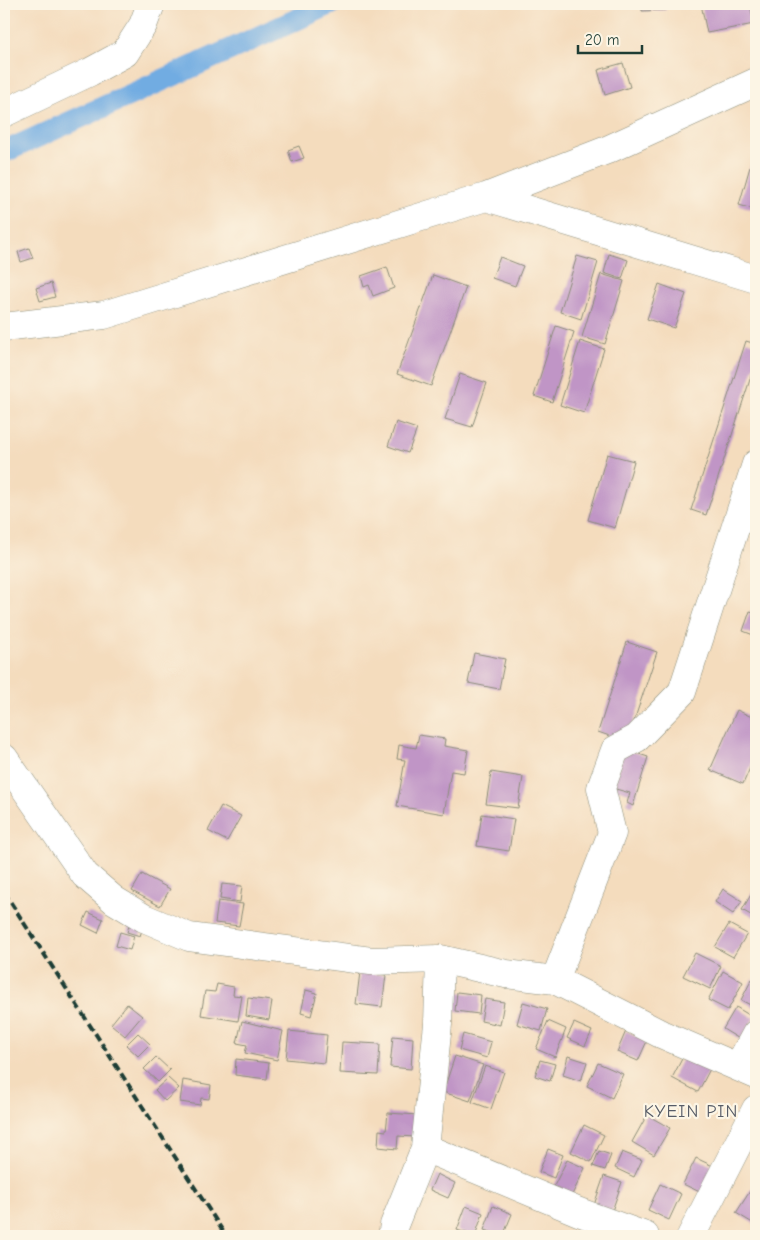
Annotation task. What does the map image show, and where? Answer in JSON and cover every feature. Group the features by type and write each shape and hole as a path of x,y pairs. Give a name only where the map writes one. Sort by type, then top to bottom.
{"street":[{"path":"4,113 90,72 125,52 143,25 150,4"},
{"path":"4,327 104,315 486,196 607,150 756,82"},
{"path":"486,196 756,279"},
{"path":"555,980 612,833 601,788 615,750 637,738 682,692 756,464"},
{"path":"4,758 85,875 114,900 152,922 189,937 371,961 440,959 506,974 555,980 661,1034 747,1071 756,1034"},
{"path":"392,1236 394,1225 425,1148 438,1024 440,959"},
{"path":"691,1236 756,1109"},
{"path":"425,1148 579,1212 645,1236"}],"building":[{"path":"642,4 666,4 666,10 642,11"},
{"path":"701,4 750,4 754,24 707,33"},
{"path":"623,63 630,87 605,95 598,70"},
{"path":"299,146 304,158 292,162 288,150"},
{"path":"756,146 756,210 739,205"},
{"path":"29,248 33,258 21,262 18,252"},
{"path":"609,254 628,260 622,279 604,273"},
{"path":"577,256 598,262 581,319 560,312"},
{"path":"500,257 523,266 515,286 492,278"},
{"path":"387,267 394,288 373,296 369,285 364,287 361,276"},
{"path":"601,274 624,281 605,344 582,337"},
{"path":"433,275 466,287 431,386 397,374"},
{"path":"51,283 55,297 40,301 36,288"},
{"path":"659,284 686,294 674,328 647,319"},
{"path":"556,326 574,332 552,402 534,396"},
{"path":"580,341 604,349 584,413 560,405"},
{"path":"746,341 756,344 756,361 706,515 691,510"},
{"path":"460,374 487,383 472,427 445,419"},
{"path":"396,422 417,429 408,453 388,446"},
{"path":"607,454 634,461 615,528 588,520"},
{"path":"750,611 756,613 756,636 743,631"},
{"path":"627,642 657,652 627,742 598,732"},
{"path":"474,653 505,659 499,689 468,683"},
{"path":"737,710 756,719 756,754 743,784 710,770"},
{"path":"419,735 445,739 444,746 468,750 464,773 451,771 444,814 397,806 405,760 397,759 399,745 416,748"},
{"path":"624,749 648,757 633,806 627,803 630,793 612,788"},
{"path":"491,772 523,777 518,808 486,804"},
{"path":"221,806 241,816 227,841 208,831"},
{"path":"482,814 514,819 509,851 477,846"},
{"path":"142,874 170,889 160,906 132,891"},
{"path":"222,884 242,886 240,902 220,899"},
{"path":"756,886 756,918 742,910"},
{"path":"723,889 742,901 733,914 715,902"},
{"path":"218,901 243,904 239,926 215,923"},
{"path":"88,912 103,919 98,933 82,925"},
{"path":"130,923 143,927 140,936 127,932"},
{"path":"729,924 747,934 733,957 715,947"},
{"path":"120,932 134,936 130,950 116,946"},
{"path":"695,953 721,966 710,989 683,976"},
{"path":"723,971 743,982 728,1010 708,1000"},
{"path":"360,972 386,975 382,1007 356,1004"},
{"path":"752,979 756,982 756,1008 741,1000"},
{"path":"217,984 234,987 233,995 242,996 238,1021 201,1015 205,991 215,992"},
{"path":"306,990 317,993 311,1016 301,1013"},
{"path":"457,992 481,995 479,1014 455,1011"},
{"path":"248,998 272,1001 269,1020 246,1016"},
{"path":"485,999 504,1002 500,1025 481,1021"},
{"path":"523,1002 547,1009 541,1031 517,1024"},
{"path":"127,1004 142,1016 125,1036 111,1024"},
{"path":"736,1007 754,1018 741,1040 723,1029"},
{"path":"242,1021 283,1031 277,1060 245,1053 247,1045 237,1043"},
{"path":"548,1021 566,1029 555,1057 536,1049"},
{"path":"574,1023 592,1031 585,1046 567,1038"},
{"path":"289,1031 327,1035 324,1063 286,1059"},
{"path":"626,1031 647,1041 638,1061 617,1052"},
{"path":"138,1033 150,1044 138,1056 126,1045"},
{"path":"463,1034 491,1042 487,1058 459,1050"},
{"path":"393,1036 413,1038 411,1069 390,1067"},
{"path":"342,1042 380,1044 378,1075 340,1073"},
{"path":"684,1055 710,1069 698,1092 672,1078"},
{"path":"455,1056 483,1065 470,1101 443,1092"},
{"path":"568,1056 587,1062 581,1081 563,1075"},
{"path":"156,1057 170,1070 158,1082 144,1069"},
{"path":"236,1059 269,1063 267,1079 235,1075"},
{"path":"540,1060 555,1064 550,1081 535,1076"},
{"path":"598,1063 623,1074 612,1098 587,1086"},
{"path":"485,1066 504,1072 491,1109 472,1102"},
{"path":"168,1078 179,1088 165,1101 155,1090"},
{"path":"183,1080 211,1085 209,1099 201,1098 200,1105 180,1102"},
{"path":"388,1113 418,1115 416,1137 398,1136 397,1149 378,1147 379,1130 386,1131"},
{"path":"647,1115 670,1128 654,1155 632,1142"},
{"path":"584,1125 604,1135 591,1162 571,1152"},
{"path":"548,1149 563,1155 554,1178 539,1172"},
{"path":"599,1151 611,1155 605,1170 593,1166"},
{"path":"622,1152 642,1160 634,1177 615,1168"},
{"path":"696,1158 717,1168 704,1194 683,1184"},
{"path":"567,1160 585,1168 572,1195 554,1186"},
{"path":"437,1174 455,1183 448,1198 430,1190"},
{"path":"604,1176 622,1182 612,1211 594,1205"},
{"path":"660,1184 681,1194 669,1220 648,1210"},
{"path":"752,1188 756,1191 756,1225 736,1213"},
{"path":"466,1206 483,1213 475,1236 457,1230"},
{"path":"493,1206 512,1214 503,1236 484,1230"}],"waterway":[{"path":"4,152 331,4"}],"railway":[{"path":"4,892 226,1236"}],"district":[{"name":"KYEIN PIN","path":"691,1111"}]}
